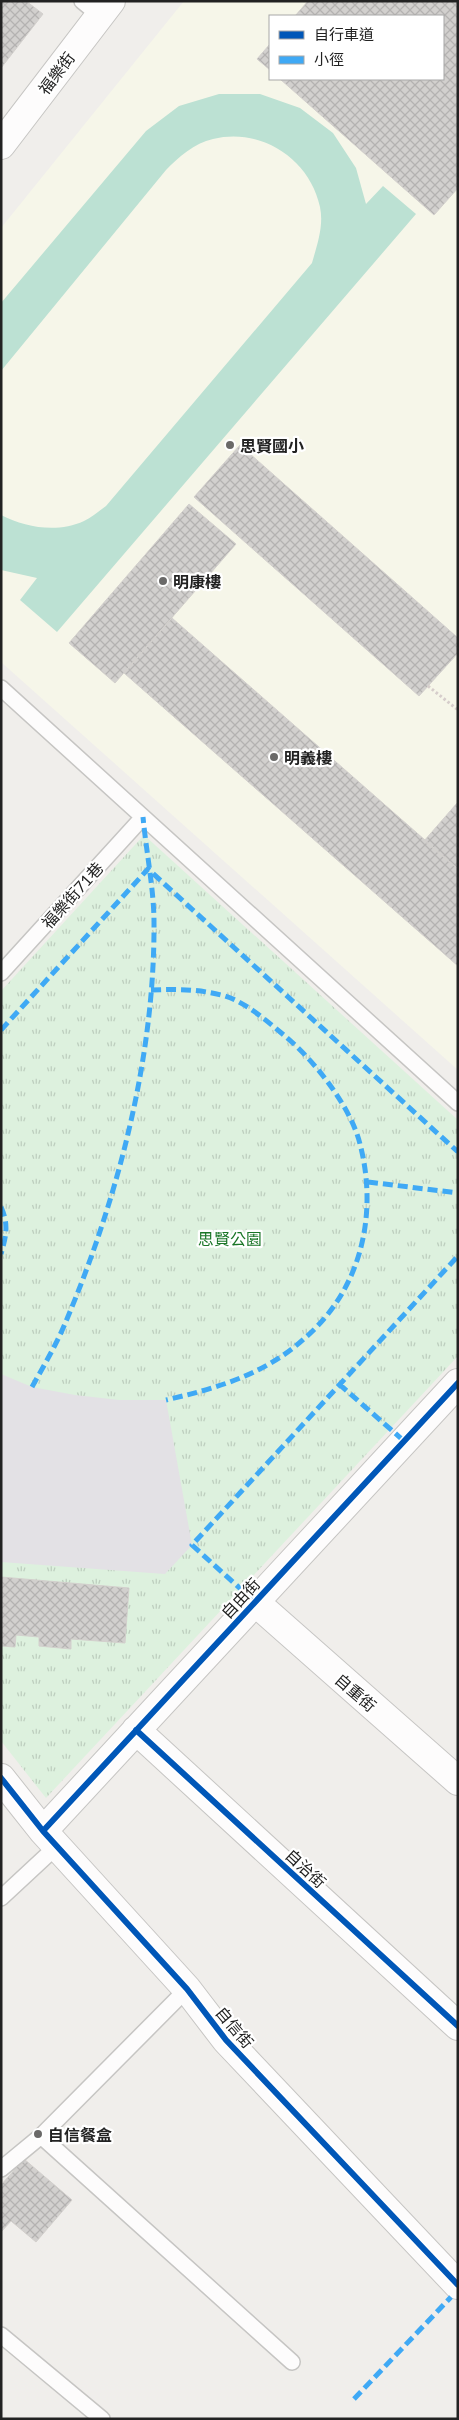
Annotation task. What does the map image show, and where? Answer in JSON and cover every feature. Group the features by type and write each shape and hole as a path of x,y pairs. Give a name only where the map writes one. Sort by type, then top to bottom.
{"street":[{"name":"福樂街","path":"1,145 98,6"},
{"name":"自由街","path":"50,1838 136,1730 458,1383"},
{"name":"自重街","path":"255,1602 458,1781"},
{"name":"自治街","path":"136,1730 458,2026"},
{"name":"自信街","path":"1,1778 50,1838 188,1989 226,2040 458,2285"}],"lane":[{"path":"1,688 458,1103"},
{"name":"福樂街71巷","path":"1,973 143,817"},
{"path":"1,1898 50,1838"},
{"path":"1,2169 40,2136 188,1989"},
{"path":"40,2136 292,2362"},
{"path":"1,2334 102,2419"}],"path":[{"path":"428,686 458,710"}],"shaded area":[{"name":"思賢國小","path":"184,1 458,1 458,1070 1,662 1,228"},
{"path":"1,1374 32,1387 75,1395 119,1400 166,1400 192,1545 165,1574 1,1562"}],"green space":[{"path":"219,94 260,94 300,108 333,133 356,168 366,204 383,186 416,214 57,632 20,600 37,578 1,570 1,515 31,526 53,528 74,525 84,521 106,506 312,263 321,221 320,207 306,174 281,150 249,138 231,137 206,141 187,151 166,170 1,371 1,303 146,131 179,106"},
{"name":"思賢公園","path":"144,835 458,1120 458,1356 46,1798 1,1741 1,991"}],"building":[{"path":"1,1 26,1 43,14 1,68"},
{"path":"308,1 458,1 458,188 434,215 281,80 444,80 444,15 296,15"},
{"path":"269,45 269,69 257,59"},
{"path":"240,445 458,638 458,653 419,696 194,497"},
{"name":"明康樓","path":"189,504 236,544 115,683 69,643"},
{"name":"明義樓","path":"172,618 458,869 458,966 124,673"},
{"path":"458,802 458,869 424,841"},
{"path":"1,1577 129,1588 125,1643 71,1639 71,1649 39,1646 39,1637 16,1635 15,1647 1,1646"},
{"path":"24,2159 72,2200 36,2242 11,2221 1,2232 1,2185"}],"marked path":[{"path":"32,1387 64,1326 101,1230 116,1180 140,1077 153,973 154,922 143,817"},
{"path":"1,1030 148,869 458,1152"},
{"path":"151,990 197,991 233,999 257,1013 296,1046 330,1085 349,1115 360,1144 367,1196 366,1222 361,1248 352,1273 341,1296 306,1337 291,1350 258,1370 223,1385 166,1400"},
{"path":"368,1182 458,1193"},
{"path":"1,1207 4,1213 6,1230 1,1254"},
{"path":"255,1602 192,1545 458,1256"},
{"path":"339,1384 404,1441"},
{"path":"354,2399 451,2297"}],"cycle path":[{"path":"43,1831 458,1383"},
{"path":"136,1730 458,2026"},
{"path":"1,1778 43,1831 187,1989 226,2040 458,2285"}],"place":[{"name":"思賢國小","path":"230,445"},
{"name":"明康樓","path":"163,581"},
{"name":"明義樓","path":"274,757"},
{"name":"自信餐盒","path":"38,2134"}]}
